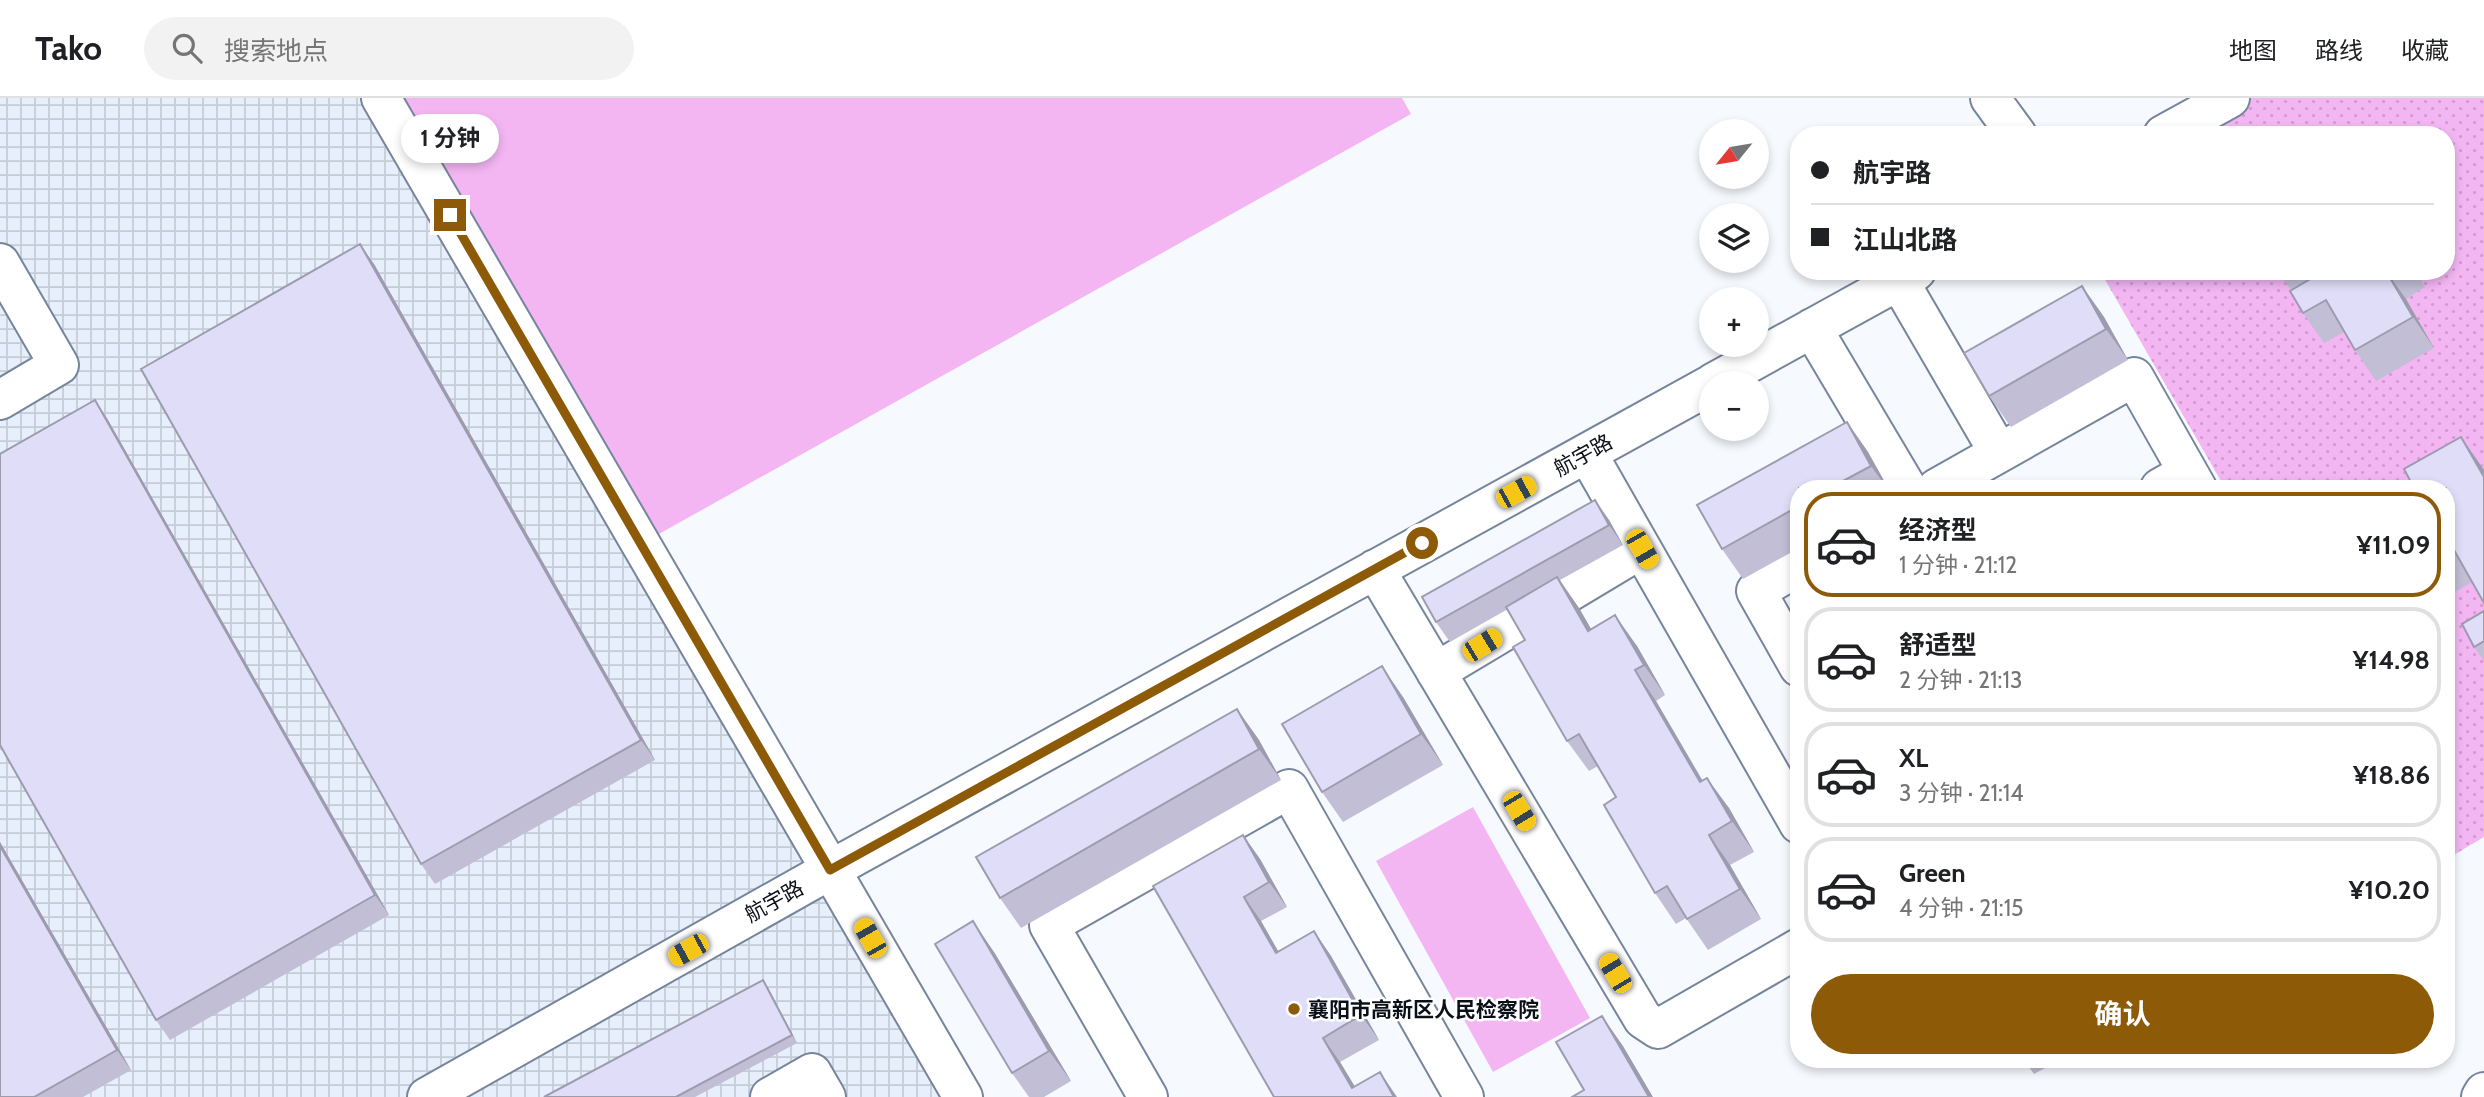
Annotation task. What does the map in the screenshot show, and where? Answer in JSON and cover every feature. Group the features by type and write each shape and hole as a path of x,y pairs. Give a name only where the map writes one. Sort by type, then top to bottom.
{"street":[{"path":"381,98 963,1097"},
{"path":"1990,98 2010,126"},
{"path":"2180,126 2230,98"},
{"path":"0,263 59,365 0,400"},
{"name":"航宇路","path":"1735,371 1900,280"},
{"path":"1909,280 1998,453"},
{"path":"1812,328 1902,480"},
{"path":"1951,480 2134,377 2180,480"},
{"name":"航宇路","path":"427,1097 830,870 1699,391"},
{"path":"1587,453 1790,808"},
{"path":"1436,672 1642,549"},
{"path":"1375,569 1643,1019 1658,1029 1790,953"},
{"path":"1790,571 1756,591 1790,651"},
{"path":"1148,1097 1049,925 1289,789 1464,1097"},
{"path":"770,1097 812,1073 826,1097"},
{"path":"2481,1097 2484,1093"}],"shaded area":[{"path":"0,98 381,98 957,1097 0,1097"},
{"path":"381,98 1402,98 1411,114 641,544"},
{"path":"2230,98 2484,98 2484,837 2455,854 2455,480 2220,480 2105,280 2455,280 2455,126 2179,126"},
{"path":"1473,807 1590,1018 1493,1072 1376,861"}],"building":[{"path":"360,244 641,740 421,864 141,369"},
{"path":"2309,280 2391,280 2413,317 2355,350 2326,300 2303,313 2290,291"},
{"path":"2082,286 2106,329 1989,396 1964,353"},
{"path":"95,400 375,895 156,1020 0,745 0,454"},
{"path":"1847,422 1871,466 1845,480 1790,480 1790,511 1722,549 1697,505"},
{"path":"2461,437 2484,477 2484,603 2455,552 2455,480 2410,480 2404,469"},
{"path":"1595,500 1609,525 1436,622 1422,597"},
{"path":"1557,577 1588,631 1615,615 1644,665 1635,670 1700,782 1707,778 1732,821 1709,835 1740,889 1687,919 1667,886 1655,893 1604,805 1616,797 1579,734 1567,741 1513,647 1525,640 1506,607"},
{"path":"2484,611 2484,641 2474,647 2462,624"},
{"path":"1382,666 1421,734 1322,792 1282,724"},
{"path":"1237,709 1259,749 1000,898 976,857"},
{"name":"襄阳市高新区人民检察院","path":"1243,835 1269,882 1244,897 1276,953 1314,931 1361,1015 1323,1038 1352,1088 1380,1072 1394,1097 1274,1097 1153,886"},
{"path":"0,846 117,1050 34,1097 0,1097"},
{"path":"973,921 1049,1051 1012,1073 935,944"},
{"path":"763,980 792,1035 676,1097 544,1097"},
{"path":"1602,1016 1649,1097 1572,1097 1584,1090 1556,1042"}],"place":[{"name":"襄阳市高新区人民检察院","path":"1294,1009"}],"route":[{"path":"450,215 830,870 1422,543"}]}
